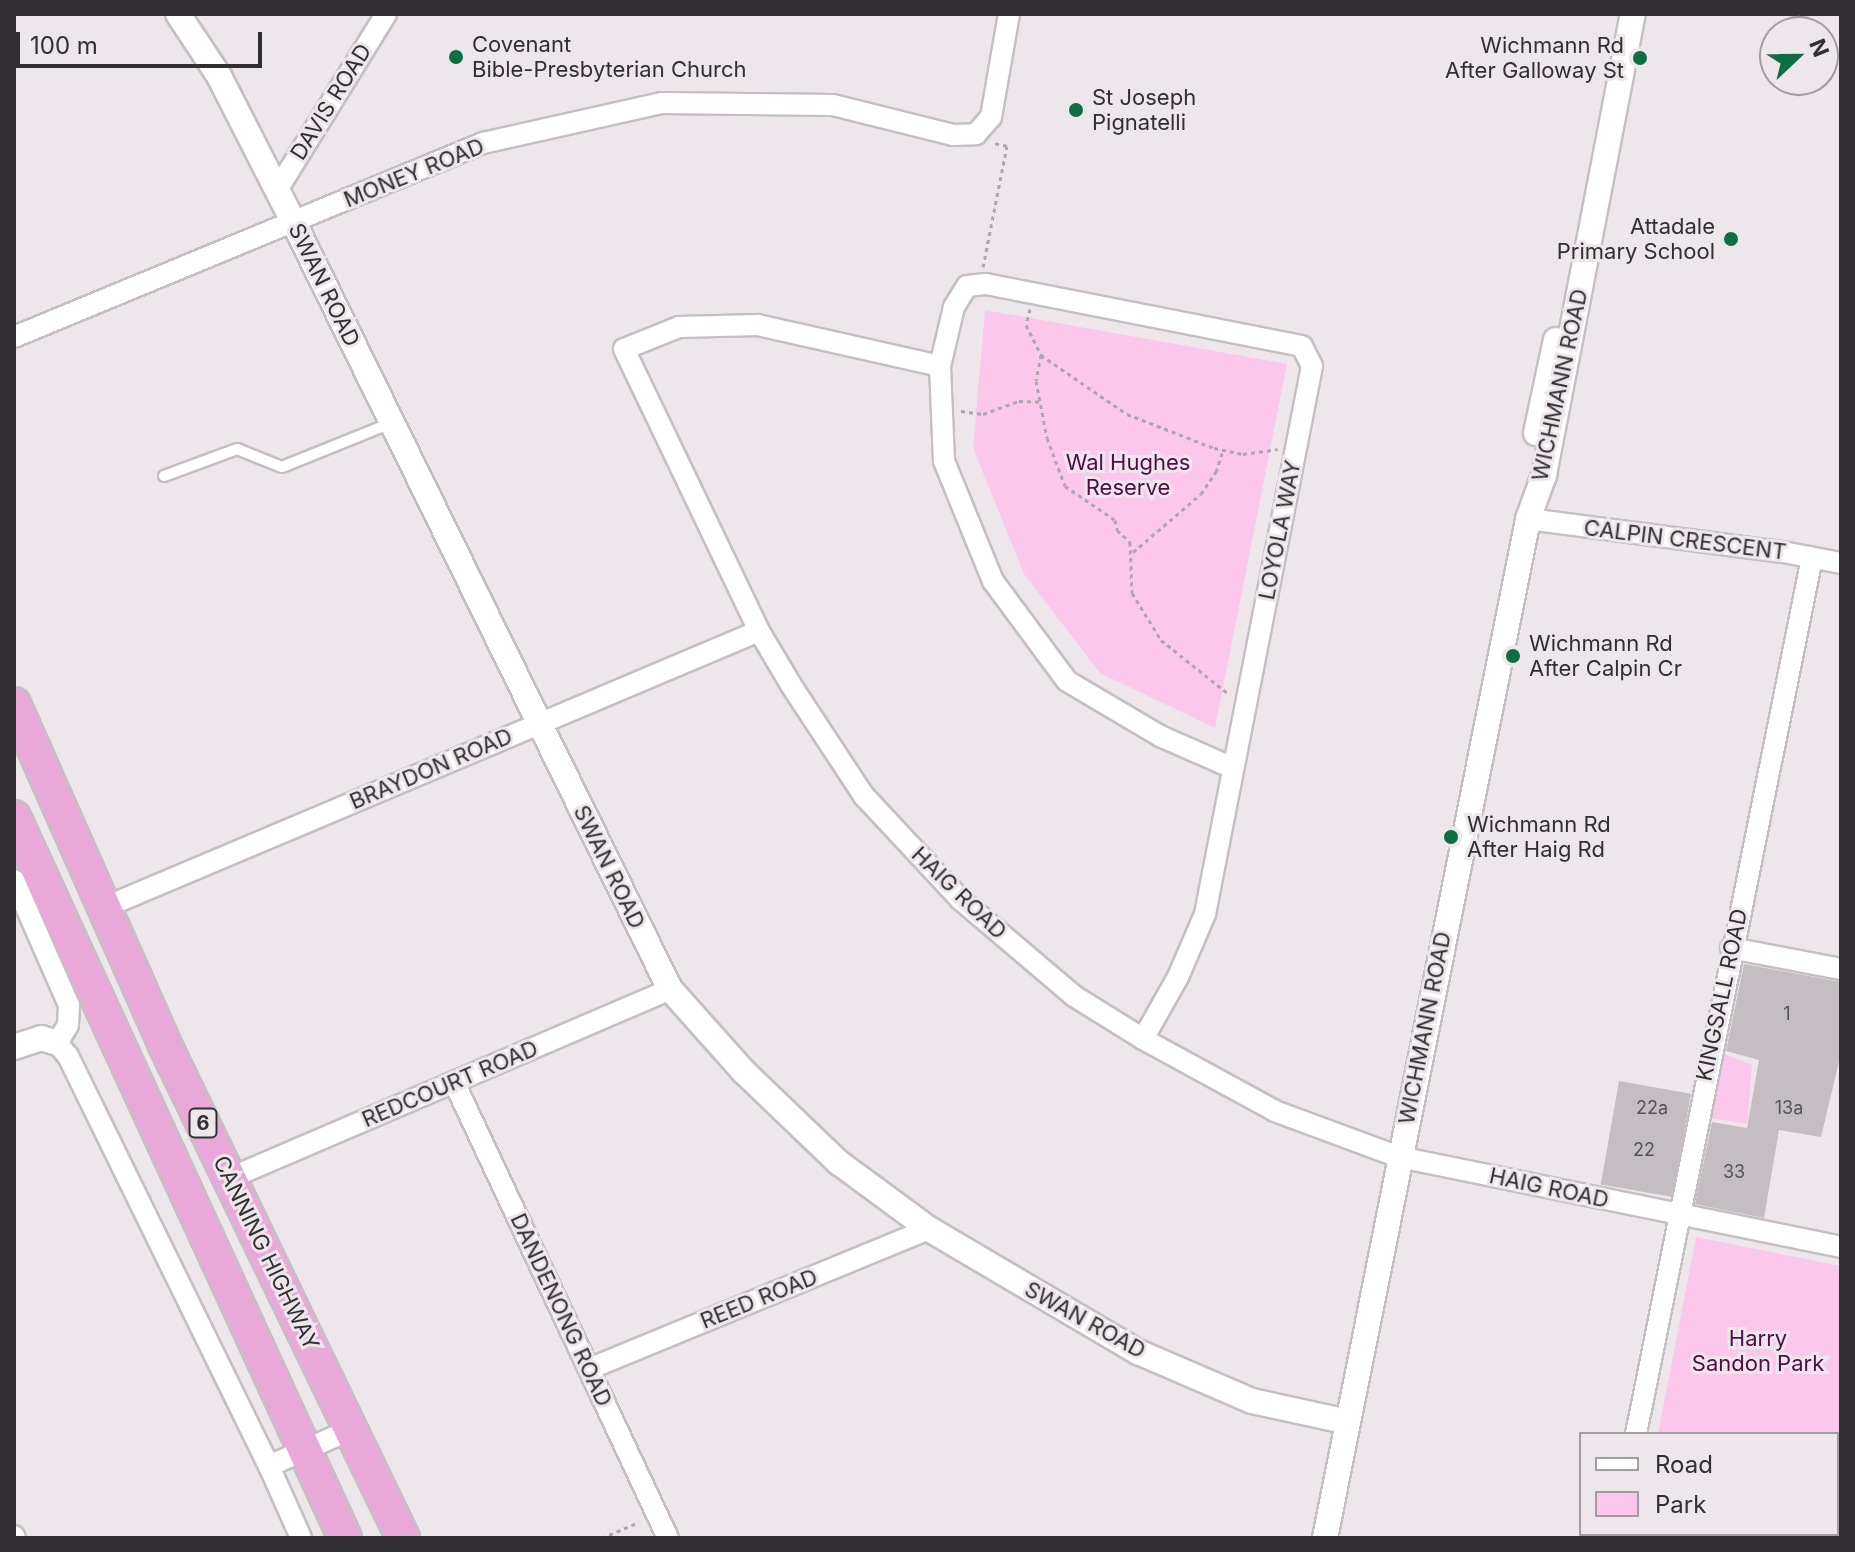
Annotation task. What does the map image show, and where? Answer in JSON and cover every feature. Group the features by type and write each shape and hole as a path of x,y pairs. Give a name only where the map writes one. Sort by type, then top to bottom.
{"highway":[{"name":"CANNING HIGHWAY","path":"14,704 103,908 403,1538"},
{"name":"CANNING HIGHWAY","path":"14,817 345,1538"}],"street":[{"name":"SWAN ROAD","path":"178,14 219,76 294,223 670,989 743,1071 838,1162 929,1229 1138,1352 1252,1401 1348,1422"},
{"name":"DAVIS ROAD","path":"277,190 386,14"},
{"path":"976,134 991,117 1009,14"},
{"name":"WICHMANN ROAD","path":"1528,519 1529,478 1545,380 1562,318 1616,14"},
{"name":"WICHMANN ROAD","path":"1325,1538 1528,519 1544,475 1633,14"},
{"name":"MONEY ROAD","path":"14,337 483,143 662,103 833,105 953,135 976,134"},
{"path":"974,286 954,307 940,366 944,461 993,581 1067,681 1160,736 1233,768"},
{"name":"LOYOLA WAY","path":"974,286 1033,294 1302,346 1312,366 1205,914 1178,977 1143,1039"},
{"name":"HAIG ROAD","path":"940,366 758,325 679,327 624,349 759,631 864,796 960,899 1074,996 1143,1039 1275,1111 1399,1157 1841,1247"},
{"name":"CALPIN CRESCENT","path":"1528,519 1841,563"},
{"name":"KINGSALL ROAD","path":"1636,1432 1677,1214 1812,558"},
{"name":"BRAYDON ROAD","path":"103,908 759,631"},
{"path":"14,880 69,1005 68,1025 57,1043"},
{"path":"1731,948 1841,969"},
{"name":"REDCOURT ROAD","path":"230,1178 670,989"},
{"path":"14,1047 41,1038 57,1043 68,1056 269,1466 301,1538"},
{"name":"DANDENONG ROAD","path":"454,1082 668,1538"},
{"name":"REED ROAD","path":"589,1369 929,1229"},
{"path":"269,1466 352,1429"}],"lane":[{"path":"164,476 230,449 245,451 282,467 391,423"}],"path":[{"path":"974,286 1007,146 976,134"},
{"path":"1033,294 1026,325 1041,355 1127,414 1223,450 1243,454 1296,446"},
{"path":"1041,355 1036,381 1047,438 1065,486 1115,520 1117,530 1130,542 1133,552 1132,593 1161,640 1214,684 1246,702"},
{"path":"942,407 983,414 1019,401 1042,402"},
{"path":"1133,552 1201,494 1216,472 1223,450"},
{"path":"602,1538 657,1515"}],"green space":[{"name":"Wal Hughes Reserve","path":"985,310 1287,364 1215,728 1100,673 1024,574 973,448"},
{"path":"1714,1050 1752,1065 1747,1124 1702,1117"},
{"name":"Harry Sandon Park","path":"1696,1237 1841,1266 1841,1538 1638,1538 1839,1536 1839,1432 1658,1432"}],"building":[{"path":"1744,964 1841,982 1841,1053 1821,1137 1779,1130 1764,1218 1695,1204 1712,1122 1747,1128 1759,1060 1726,1051"},
{"path":"1619,1081 1691,1094 1673,1197 1601,1184"}],"place":[{"name":"Covenant Bible-Presbyterian Church","path":"456,57"},
{"name":"Wichmann Rd After Galloway St","path":"1640,58"},
{"name":"St Joseph Pignatelli","path":"1076,110"},
{"name":"Attadale Primary School","path":"1731,239"},
{"name":"Wichmann Rd After Calpin Cr","path":"1513,656"},
{"name":"Wichmann Rd After Haig Rd","path":"1451,837"}]}
